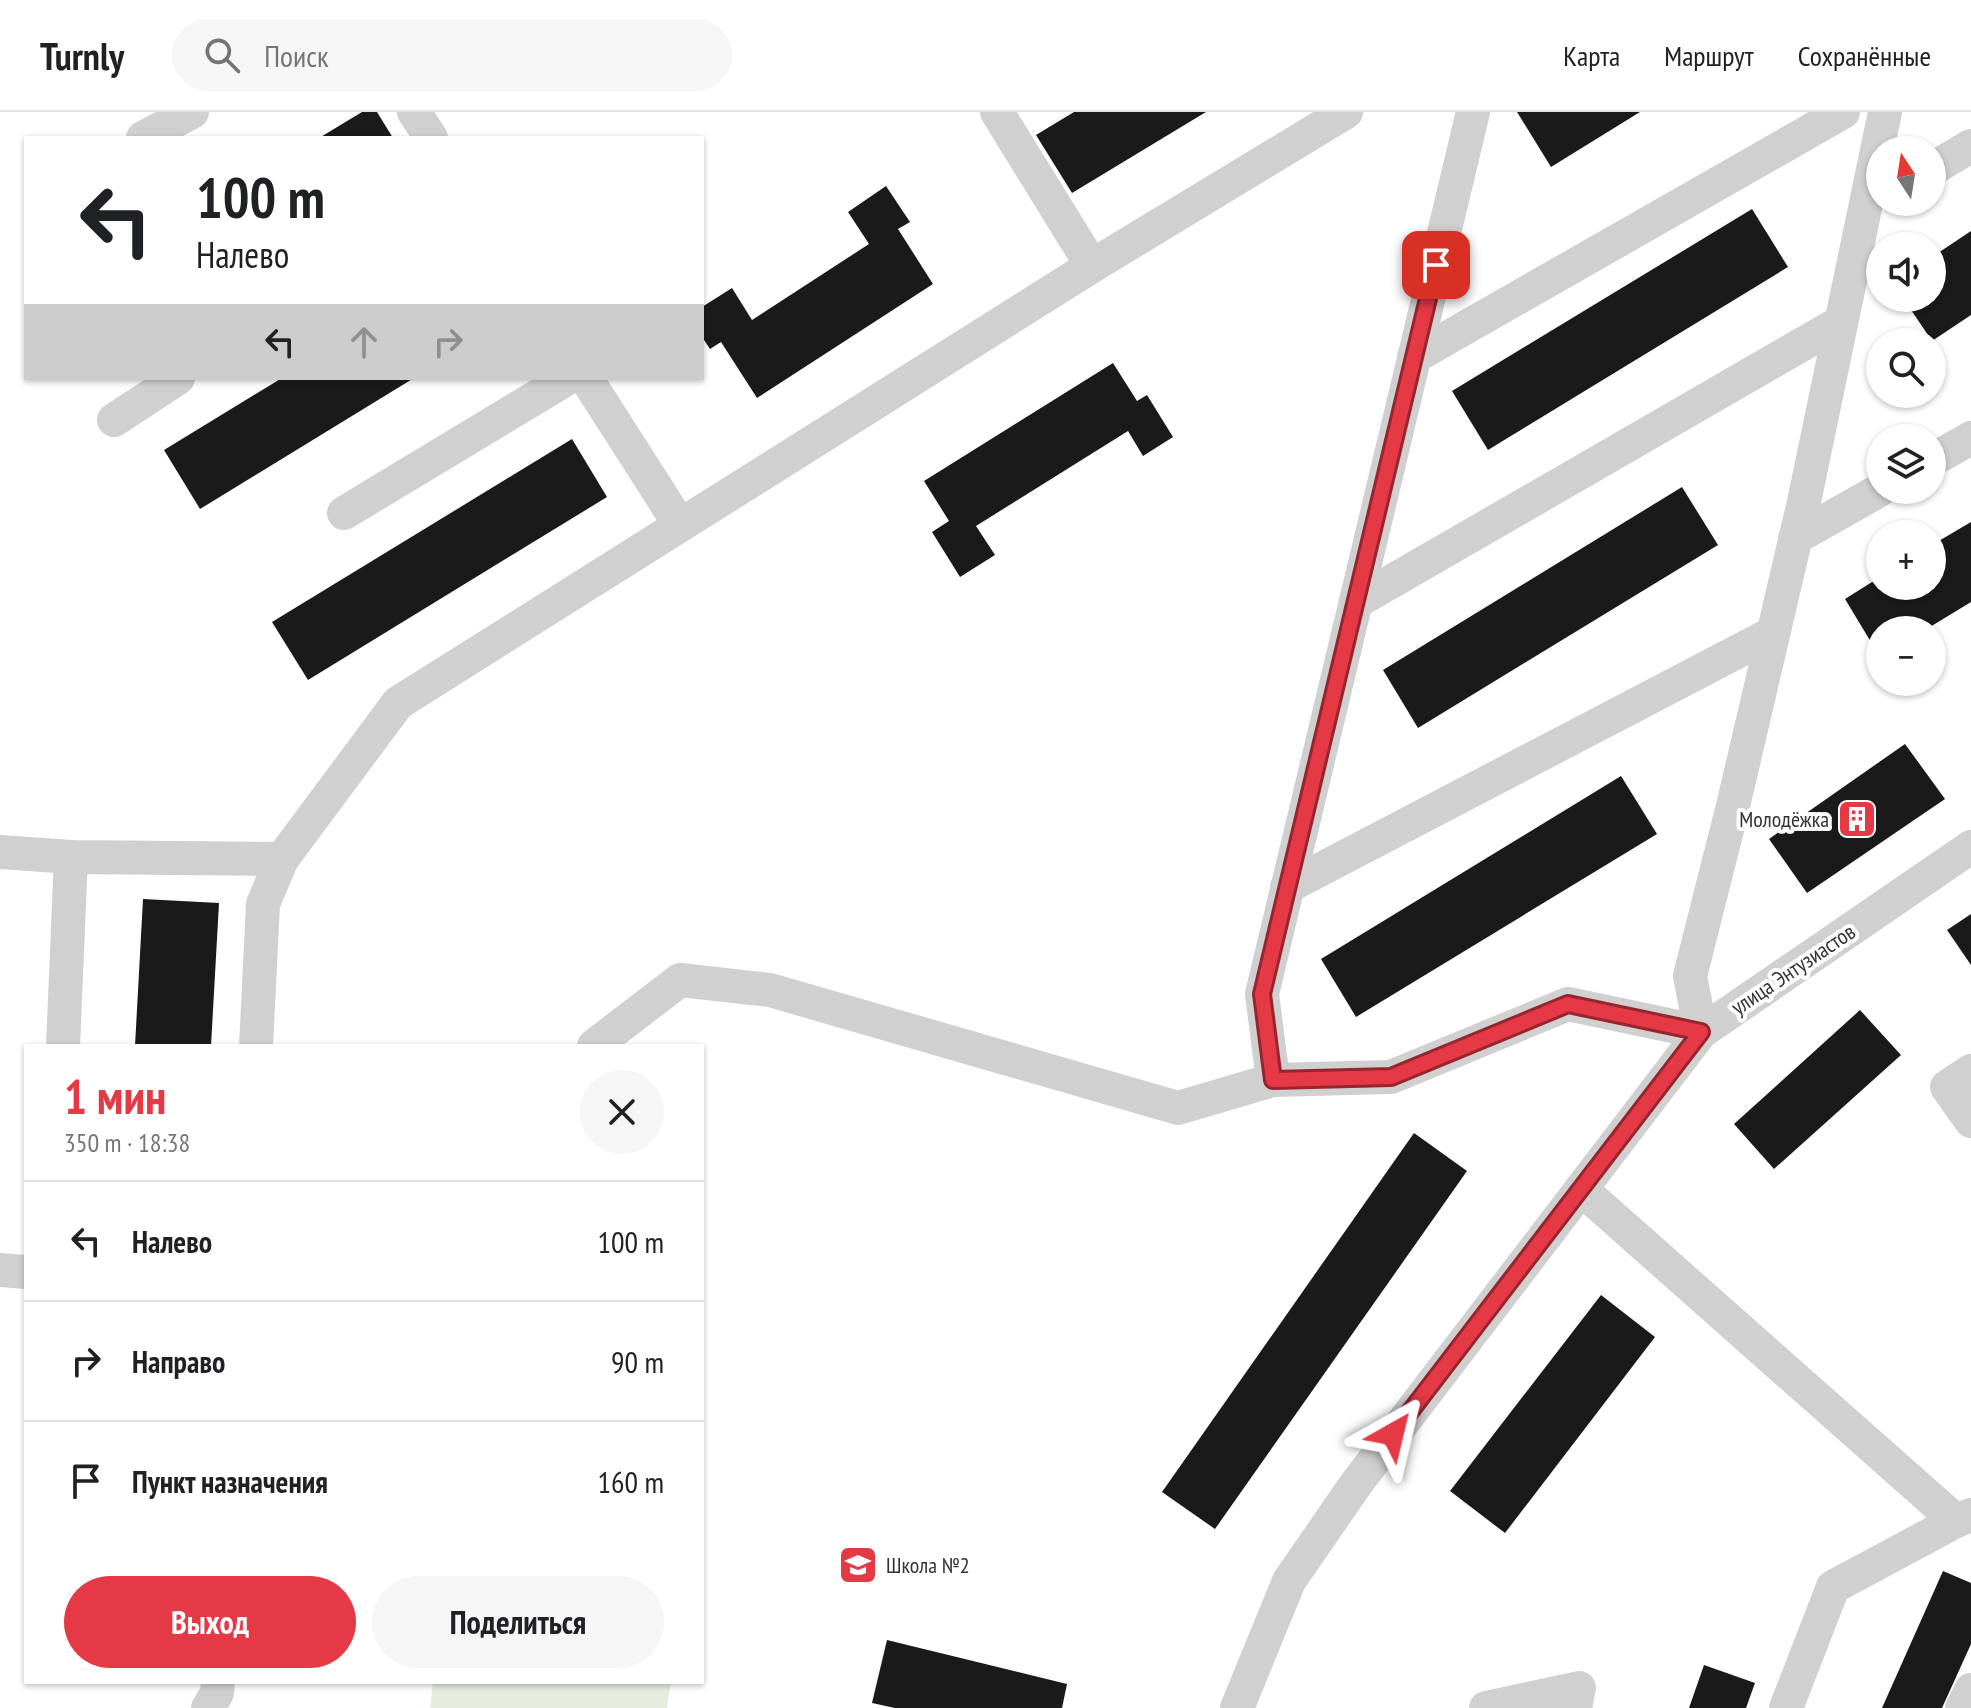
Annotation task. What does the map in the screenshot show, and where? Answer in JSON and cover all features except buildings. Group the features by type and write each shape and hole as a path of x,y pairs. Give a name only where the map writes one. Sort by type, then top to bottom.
{"street":[{"path":"147,136 192,112"},
{"path":"414,112 430,136"},
{"path":"997,112 1092,266"},
{"path":"256,1044 263,904 282,859 398,703 1092,266 1346,112"},
{"path":"1273,1080 1262,994 1473,112"},
{"path":"1414,357 1843,112"},
{"path":"1882,136 1885,112"},
{"path":"1946,161 1971,146"},
{"path":"597,1044 680,980 770,990 1178,1108 1273,1080 1391,1077 1568,1004 1701,1032 1690,976 1795,538 1841,322 1869,216"},
{"path":"1356,602 1841,322"},
{"path":"114,420 175,380"},
{"path":"344,513 565,380"},
{"path":"587,380 680,525"},
{"path":"1946,452 1971,438"},
{"path":"1795,538 1866,498"},
{"path":"1287,887 1773,633"},
{"name":"улица Энтузиастов","path":"1237,1708 1289,1581 1356,1484 1701,1032 1971,847"},
{"path":"0,852 71,857 282,859"},
{"path":"63,1044 71,857"},
{"path":"1971,1071 1947,1087 1971,1121"},
{"path":"1581,1189 1963,1518 1833,1587 1786,1708"},
{"path":"0,1270 24,1272"},
{"path":"208,1708 217,1693 218,1684"},
{"path":"1486,1708 1579,1688 1575,1708"},
{"path":"1962,1708 1971,1690"}],"shaded area":[{"path":"433,1684 671,1684 667,1708 430,1708"}],"place":[{"name":"Молодёжка","path":"1857,819"},
{"name":"Школа №2","path":"858,1565"}],"route":[{"path":"1393,1434 1701,1032 1568,1004 1391,1077 1273,1080 1262,994 1436,265"}]}
